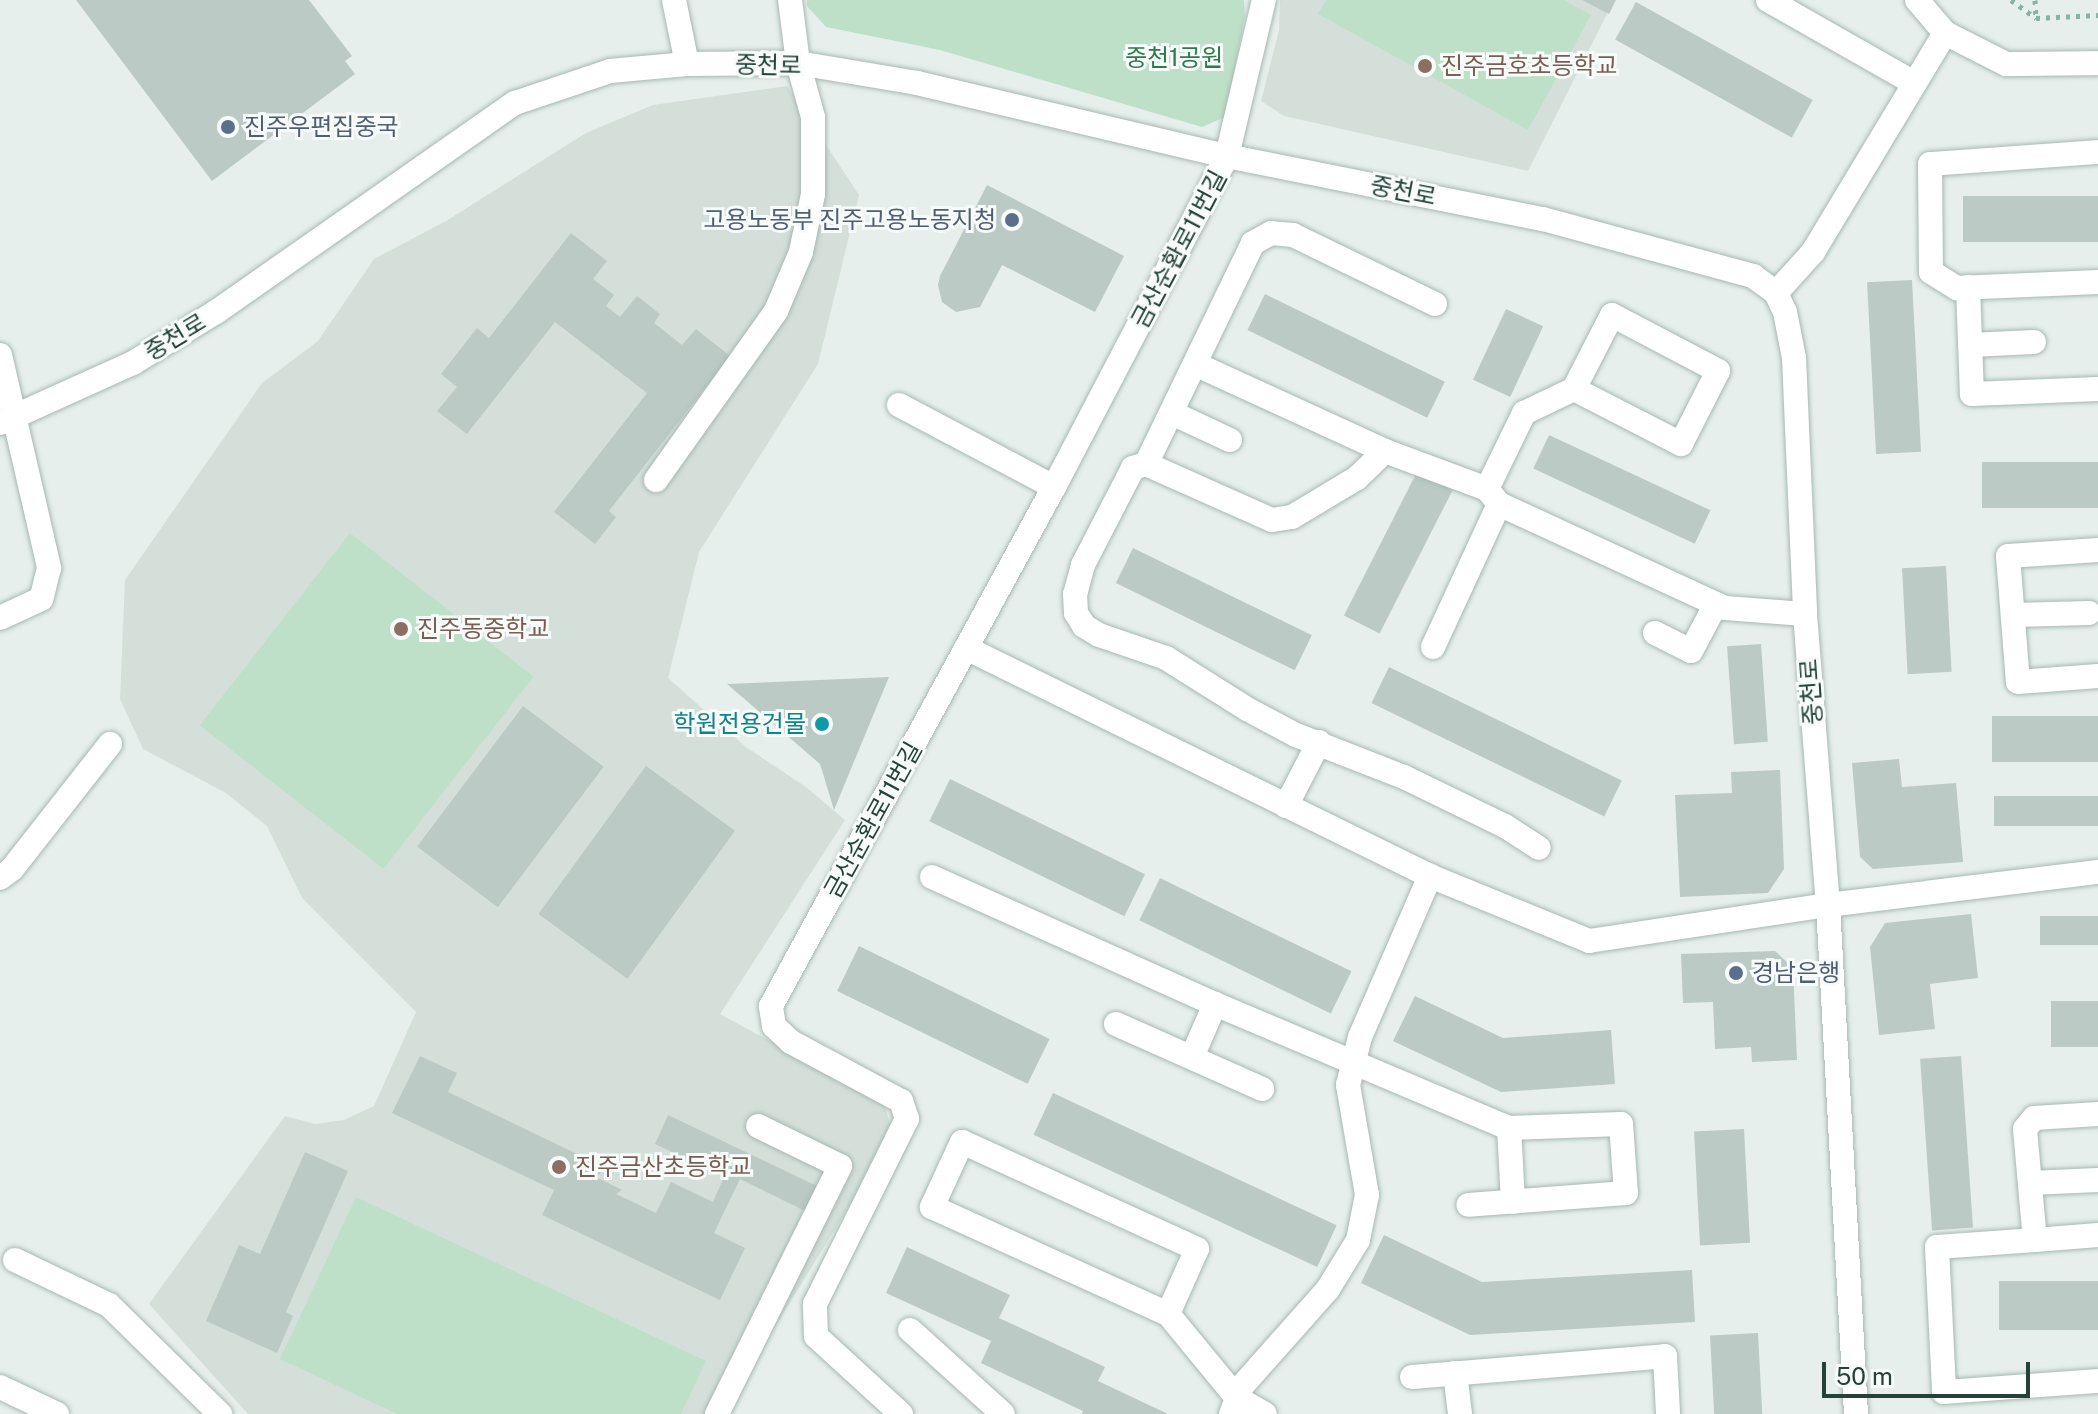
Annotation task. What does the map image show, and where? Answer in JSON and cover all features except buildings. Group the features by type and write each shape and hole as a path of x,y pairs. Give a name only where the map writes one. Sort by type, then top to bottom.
{"street":[{"path":"674,0 687,64"},
{"path":"656,480 776,311 801,252 813,194 813,117 798,63 790,0"},
{"name":"금산순환로11번길","path":"901,1414 816,1336 815,1304 907,1119 901,1101 791,1042 774,1026 771,1006 1054,487 1227,156 1264,0"},
{"path":"1768,0 1914,83"},
{"path":"1917,0 1945,33 2006,64 2098,63"},
{"path":"1776,293 1813,252 1945,33"},
{"name":"중천로","path":"8,419 133,363 216,312 515,103 610,71 687,64 798,63 917,83 1227,156 1583,229 1753,276 1776,293 1785,312 1794,358 1805,614 1828,905 1856,1414"},
{"path":"2098,152 1930,164 1931,272 1957,288 2098,282"},
{"path":"1146,464 1253,243 1271,233 1293,235 1435,304"},
{"path":"1968,287 1972,394 2098,389"},
{"path":"1433,647 1524,413 1574,389 1612,315 1718,371 1681,444 1574,389"},
{"path":"1970,345 2034,342"},
{"path":"0,355 8,419 49,568 41,599 0,618"},
{"path":"1195,364 1493,497 1725,608 1805,614"},
{"path":"899,405 1054,487"},
{"path":"1172,413 1230,440"},
{"path":"1385,451 1357,478 1318,502 1292,517 1272,520 1146,464 1133,468 1083,565 1075,594 1076,613 1084,626 1166,658 1247,709 1296,735 1404,777 1505,826 1539,848"},
{"path":"2098,550 2008,556 2018,682 2098,676"},
{"path":"1655,633 1691,651 1716,604"},
{"path":"2013,615 2089,613"},
{"path":"966,648 1430,876 1589,941 1828,905 2098,872"},
{"path":"1286,806 1319,742"},
{"path":"0,878 12,869 110,744"},
{"path":"1234,1406 1242,1386 1328,1289 1358,1240 1367,1195 1348,1085 1360,1037 1430,876"},
{"path":"932,877 1215,1004 1509,1128 1621,1124 1626,1193 1468,1205"},
{"path":"1192,1057 1215,1004"},
{"path":"1116,1024 1262,1089"},
{"path":"2035,1240 2025,1129 2034,1118 2098,1114"},
{"path":"717,1414 840,1166 758,1126"},
{"path":"1509,1128 1513,1202"},
{"path":"1168,1314 1197,1249 962,1142 932,1207 1168,1314 1234,1406 1265,1414"},
{"path":"2030,1183 2098,1180"},
{"path":"2098,1235 1937,1247 1944,1392 2098,1381"},
{"path":"15,1260 109,1305 220,1414"},
{"path":"910,1330 1003,1414"},
{"path":"1412,1377 1665,1356 1668,1414"},
{"path":"1455,1373 1460,1414"},
{"path":"0,1387 57,1414"}],"path":[{"path":"2011,0 2036,18 2098,15"},
{"path":"2035,0 2036,18"}],"shaded area":[{"name":"진주금호초등학교","path":"1280,0 1614,0 1528,171 1284,116 1261,101 1279,30"},
{"name":"진주동중학교","path":"787,86 859,195 818,364 699,552 668,678 746,747 806,787 845,820 720,1014 884,1103 891,1127 848,1208 770,1335 731,1414 248,1414 149,1304 285,1116 315,1124 344,1120 374,1106 416,1012 302,898 267,826 226,793 143,749 120,699 125,580 262,383 318,341 374,259 446,221 586,133 653,105"}],"green space":[{"name":"중천1공원","path":"807,0 1244,0 1245,16 1225,117 1202,127 940,50 826,27 807,6"},
{"path":"1326,0 1564,0 1591,15 1528,130 1318,14"},
{"path":"350,533 534,676 383,869 200,725"},
{"path":"356,1197 706,1361 681,1414 397,1414 280,1359"}],"place":[{"name":"진주금호초등학교","path":"1425,66"},
{"name":"진주우편집중국","path":"228,127"},
{"name":"고용노동부 진주고용노동지청","path":"1012,220"},
{"name":"진주동중학교","path":"401,629"},
{"name":"학원전용건물","path":"822,724"},
{"name":"경남은행","path":"1736,973"},
{"name":"진주금산초등학교","path":"559,1167"}]}
